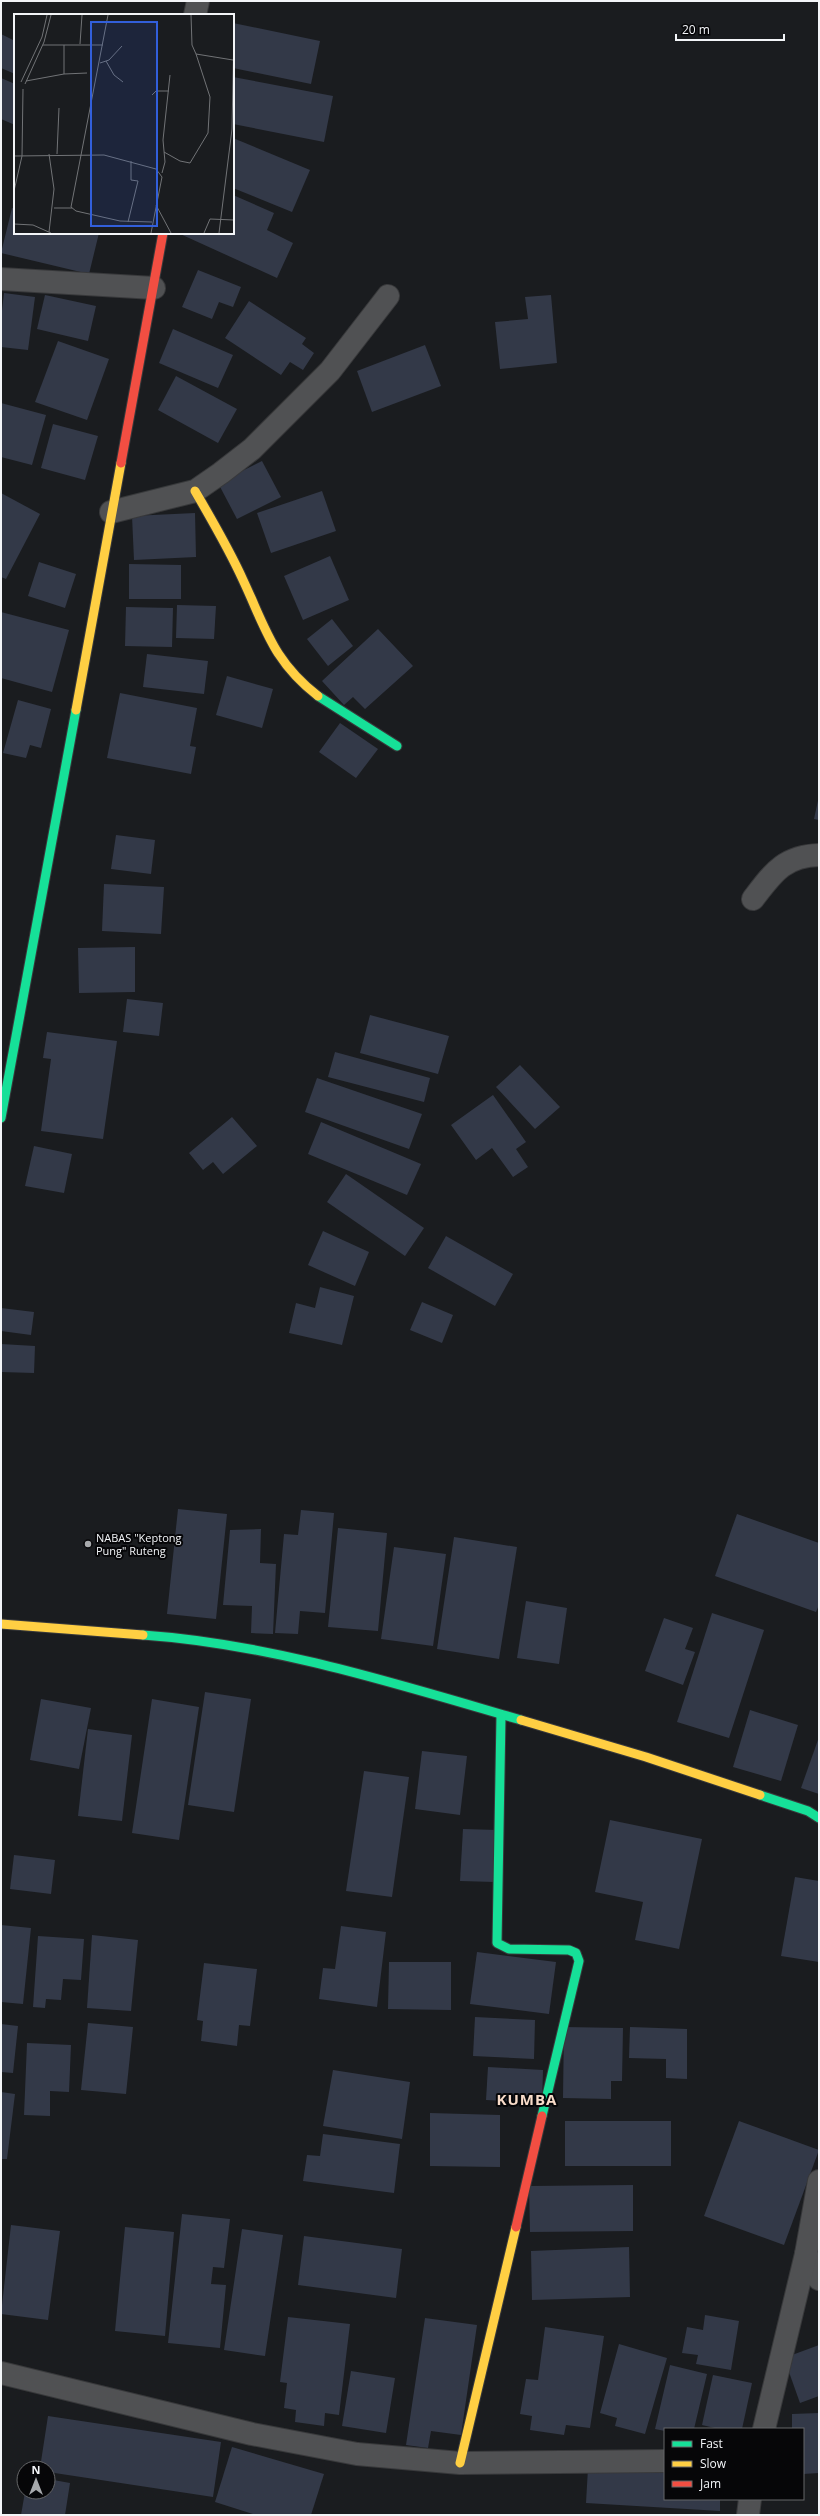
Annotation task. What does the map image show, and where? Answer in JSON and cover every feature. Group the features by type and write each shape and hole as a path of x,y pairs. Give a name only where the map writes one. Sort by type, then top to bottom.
{"street":[{"path":"196,14 198,1"},
{"path":"1,1118 163,234"},
{"path":"1,279 154,288"},
{"path":"111,512 195,491 252,449 324,377 388,296"},
{"path":"195,491 225,541 283,663 310,691 339,712 397,746"},
{"path":"754,898 772,875 788,861 806,856 819,855"},
{"path":"1,1624 161,1636 284,1655 392,1682 501,1716 646,1757 808,1811 819,1818"},
{"path":"460,2463 579,1960 576,1953 569,1950 509,1949 500,1946 497,1943 501,1716"},
{"path":"764,2428 806,2254 819,2181"},
{"path":"806,2254 819,2279"},
{"path":"1,2373 252,2434 357,2454 460,2463 664,2461"},
{"path":"748,2515 750,2500"}],"building":[{"path":"234,23 320,41 311,84 234,68"},
{"path":"1,34 14,40 14,74 1,68"},
{"path":"234,77 333,96 324,142 234,124"},
{"path":"1,78 14,84 14,125 1,119"},
{"path":"234,138 310,170 292,212 234,188"},
{"path":"234,195 274,213 267,230 293,243 277,278 180,234 234,234"},
{"path":"12,208 14,209 14,234 99,234 89,274 1,253"},
{"path":"198,270 241,287 233,307 219,302 212,319 182,307"},
{"path":"4,293 35,297 28,350 1,347 1,319"},
{"path":"45,295 96,306 88,341 37,329"},
{"path":"551,295 557,363 500,369 495,322 528,319 525,297"},
{"path":"249,301 306,338 302,344 314,353 303,370 290,362 281,375 225,338"},
{"path":"173,329 233,355 218,388 159,363"},
{"path":"58,341 109,359 87,420 35,402"},
{"path":"425,345 441,386 372,412 357,371"},
{"path":"176,376 237,409 218,443 158,410"},
{"path":"1,403 46,415 32,465 1,457"},
{"path":"53,424 98,436 85,480 41,468"},
{"path":"262,461 281,497 237,519 218,483"},
{"path":"322,491 336,531 271,553 257,513"},
{"path":"1,493 40,514 6,579 1,577"},
{"path":"195,513 196,557 134,560 132,516"},
{"path":"330,556 349,600 303,620 284,576"},
{"path":"39,562 76,574 65,608 28,596"},
{"path":"129,564 181,565 181,599 129,599"},
{"path":"177,605 216,606 214,639 176,638"},
{"path":"126,607 173,608 172,647 125,646"},
{"path":"1,612 69,630 52,692 1,678"},
{"path":"332,619 353,646 328,666 307,639"},
{"path":"378,629 413,666 365,709 353,697 344,705 322,681"},
{"path":"147,654 208,661 204,694 143,687"},
{"path":"227,676 273,689 262,728 216,715"},
{"path":"120,693 197,708 190,746 196,747 191,774 107,758"},
{"path":"18,700 51,709 41,748 30,745 26,758 3,753"},
{"path":"340,723 378,749 356,778 319,752"},
{"path":"819,796 819,820 814,819"},
{"path":"116,835 155,840 151,874 111,869"},
{"path":"104,884 164,887 161,934 102,931"},
{"path":"135,947 135,992 79,993 78,948"},
{"path":"127,999 163,1003 159,1036 123,1032"},
{"path":"370,1015 449,1036 438,1074 360,1053"},
{"path":"47,1032 117,1041 103,1139 41,1131 51,1059 43,1058"},
{"path":"335,1052 430,1078 424,1102 328,1077"},
{"path":"520,1065 560,1107 535,1129 496,1087"},
{"path":"317,1078 422,1114 409,1149 305,1112"},
{"path":"493,1095 526,1142 516,1149 528,1167 513,1177 492,1148 476,1160 451,1125"},
{"path":"232,1117 257,1146 223,1174 213,1162 203,1170 189,1153"},
{"path":"321,1122 421,1164 407,1195 308,1154"},
{"path":"34,1146 72,1154 64,1193 25,1186"},
{"path":"346,1174 424,1228 405,1256 327,1202"},
{"path":"323,1231 369,1252 355,1286 308,1265"},
{"path":"446,1236 513,1274 495,1306 428,1268"},
{"path":"320,1287 354,1296 342,1345 289,1333 296,1303 315,1308"},
{"path":"422,1302 453,1315 442,1343 410,1330"},
{"path":"1,1308 34,1312 31,1335 1,1331"},
{"path":"1,1344 35,1346 34,1373 1,1372"},
{"path":"178,1509 227,1514 216,1619 167,1614"},
{"path":"301,1510 334,1513 325,1613 300,1611 298,1634 275,1633 284,1534 298,1535"},
{"path":"737,1514 819,1543 819,1605 816,1612 715,1576"},
{"path":"338,1528 387,1533 378,1631 328,1627"},
{"path":"261,1529 260,1563 276,1564 273,1634 251,1633 252,1606 223,1605 230,1530"},
{"path":"454,1537 517,1547 499,1659 437,1649"},
{"path":"394,1547 446,1554 433,1646 381,1639"},
{"path":"526,1601 567,1608 559,1664 517,1658"},
{"path":"712,1613 764,1630 729,1738 677,1722"},
{"path":"664,1618 693,1628 685,1649 695,1652 683,1685 645,1671"},
{"path":"205,1692 251,1699 234,1812 188,1805"},
{"path":"41,1699 91,1708 79,1769 30,1760"},
{"path":"152,1699 199,1707 179,1840 132,1833"},
{"path":"750,1710 798,1725 781,1781 733,1767"},
{"path":"88,1729 132,1735 122,1821 78,1816"},
{"path":"819,1737 819,1794 801,1788"},
{"path":"422,1751 467,1756 460,1815 415,1809"},
{"path":"364,1771 409,1777 392,1897 346,1891"},
{"path":"610,1820 702,1839 679,1949 635,1940 643,1902 595,1892"},
{"path":"463,1829 497,1830 495,1882 460,1881"},
{"path":"14,1855 55,1860 51,1894 10,1889"},
{"path":"795,1877 819,1881 819,1962 781,1956"},
{"path":"1,1925 31,1928 23,2004 1,2002"},
{"path":"341,1926 386,1932 377,2007 319,1999 323,1968 335,1969"},
{"path":"92,1935 138,1940 131,2011 87,2008"},
{"path":"38,1936 84,1939 81,1980 63,1979 61,2000 46,1999 45,2008 33,2007"},
{"path":"477,1952 556,1962 549,2014 470,2004"},
{"path":"389,1962 451,1962 451,2010 388,2009"},
{"path":"204,1963 257,1969 250,2026 239,2025 237,2046 201,2041 203,2021 197,2020"},
{"path":"475,2017 535,2020 534,2059 473,2056"},
{"path":"88,2023 133,2027 126,2094 81,2090"},
{"path":"1,2024 18,2026 13,2073 1,2072"},
{"path":"564,2027 623,2028 622,2081 611,2081 611,2099 563,2098"},
{"path":"630,2027 687,2029 687,2079 666,2078 666,2059 629,2058"},
{"path":"27,2043 71,2045 69,2092 50,2091 50,2116 24,2115"},
{"path":"488,2067 543,2070 542,2103 486,2100"},
{"path":"333,2070 410,2082 402,2139 323,2126"},
{"path":"1,2092 15,2094 7,2159 1,2159"},
{"path":"430,2113 500,2115 500,2167 430,2166"},
{"path":"565,2121 671,2121 671,2166 565,2166"},
{"path":"739,2121 819,2150 784,2245 704,2216"},
{"path":"323,2134 400,2144 394,2193 303,2181 307,2155 320,2156"},
{"path":"633,2185 633,2231 530,2232 529,2186"},
{"path":"182,2214 230,2219 224,2268 213,2267 211,2284 226,2285 220,2348 168,2343"},
{"path":"11,2225 60,2231 48,2320 1,2314"},
{"path":"125,2227 174,2232 165,2336 115,2331"},
{"path":"242,2229 283,2235 265,2356 224,2350"},
{"path":"304,2236 402,2249 396,2298 298,2285"},
{"path":"629,2247 630,2297 532,2300 531,2251"},
{"path":"705,2315 739,2321 731,2370 696,2364 698,2355 682,2353 687,2327 703,2330"},
{"path":"288,2317 350,2324 339,2415 325,2413 324,2426 295,2422 296,2410 284,2408 287,2383 280,2382"},
{"path":"425,2318 477,2325 461,2435 431,2431 428,2448 406,2445"},
{"path":"545,2327 604,2336 590,2428 566,2425 564,2435 530,2430 532,2416 520,2414 526,2379 538,2380"},
{"path":"619,2344 667,2358 645,2434 615,2426 617,2418 600,2413"},
{"path":"819,2345 819,2396 800,2403 784,2358"},
{"path":"670,2365 707,2374 694,2428 664,2428 664,2431 655,2429"},
{"path":"351,2371 395,2378 386,2433 342,2426"},
{"path":"713,2375 752,2383 742,2428 715,2428 702,2425"},
{"path":"819,2413 819,2473 804,2474 804,2428 792,2428 792,2414"},
{"path":"48,2416 221,2442 213,2497 56,2473 56,2460 41,2460"},
{"path":"232,2447 324,2474 311,2515 256,2515 215,2502"},
{"path":"588,2468 664,2472 664,2500 720,2500 720,2511 586,2503"},
{"path":"56,2480 70,2483 65,2515 21,2515 24,2500 56,2500"}],"traffic: fast":[{"path":"318,696 397,746"},
{"path":"1,1118 76,710"},
{"path":"143,1635 191,1640 287,1656 334,1667 521,1720"},
{"path":"501,1716 497,1943 509,1949 569,1950 576,1953 579,1961 542,2116"},
{"path":"760,1795 808,1811 819,1818"}],"traffic: slow":[{"path":"76,710 121,463"},
{"path":"195,491 232,557 272,643 291,670 318,696"},
{"path":"1,1624 143,1635"},
{"path":"521,1720 646,1757 760,1795"},
{"path":"460,2463 516,2227"}],"traffic: jam":[{"path":"121,463 163,234"},
{"path":"516,2227 542,2116"}],"place":[{"name":"NABAS \"Keptong Pung\" Ruteng","path":"88,1544"}],"district":[{"name":"KUMBA","path":"527,2100"}]}
